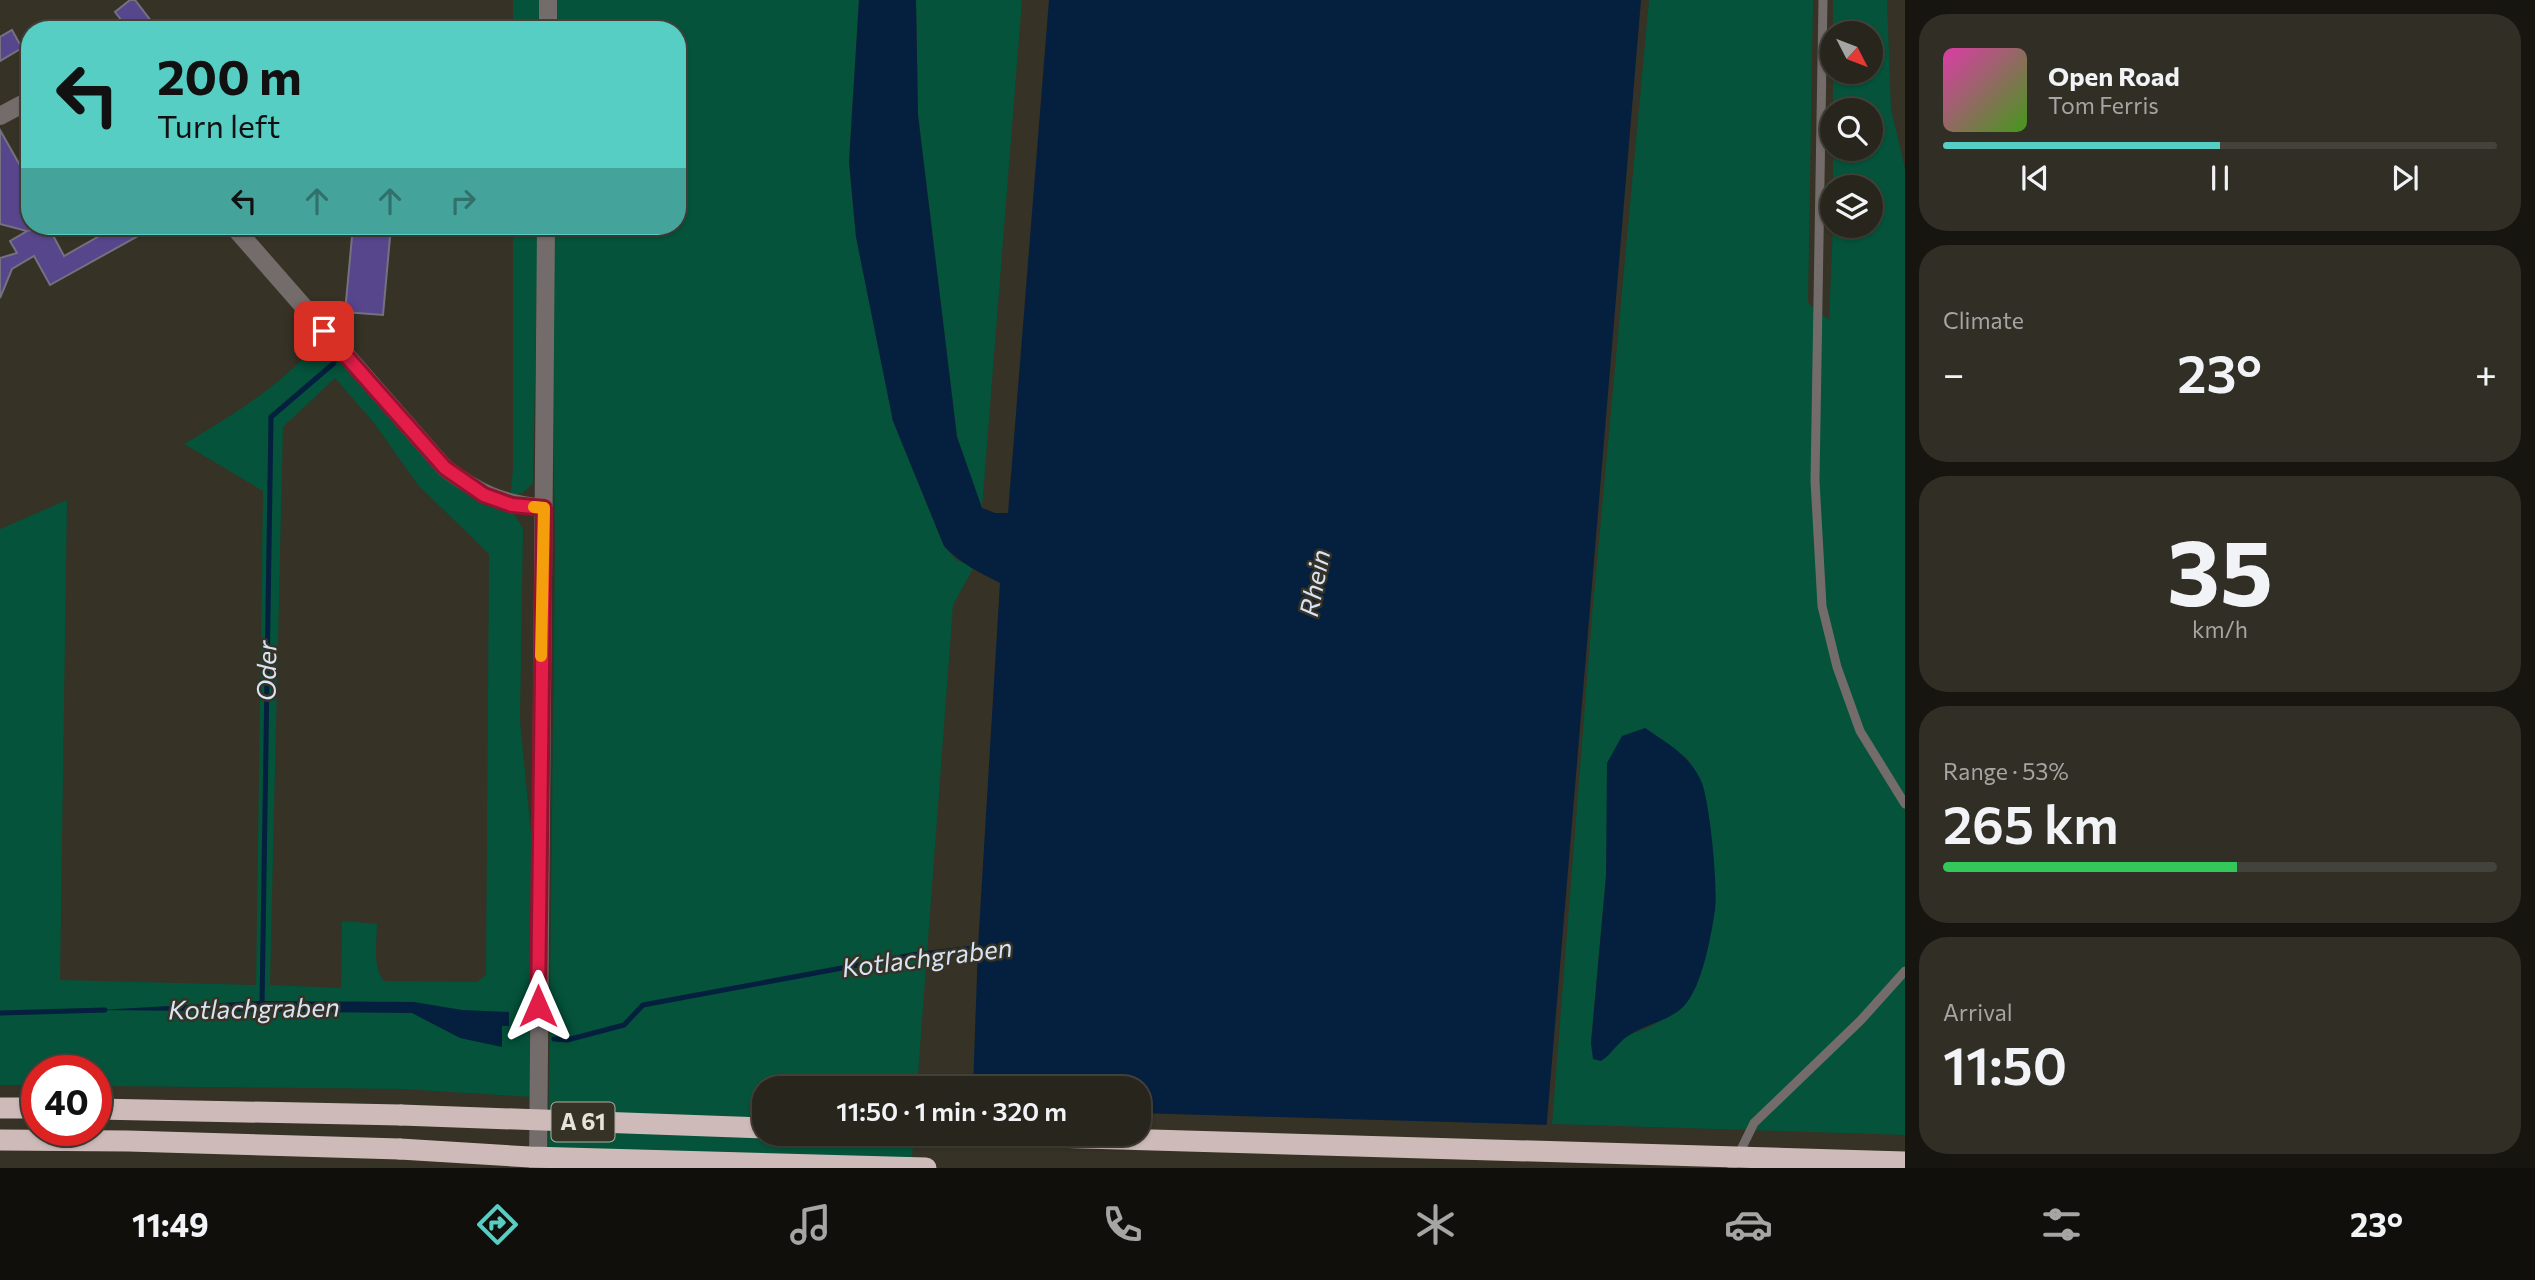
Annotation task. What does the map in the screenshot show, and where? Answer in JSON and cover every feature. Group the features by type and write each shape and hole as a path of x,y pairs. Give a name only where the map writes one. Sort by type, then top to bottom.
{"highway":[{"path":"0,1108 21,1108"},
{"name":"A 61","path":"112,1109 401,1115 752,1128"},
{"name":"A 61","path":"0,1140 400,1149 543,1157 926,1168"},
{"path":"1151,1140 1905,1162"}],"street":[{"path":"548,0 548,21"},
{"path":"0,116 21,105"},
{"path":"241,235 445,468 484,495 512,505 544,508"},
{"path":"538,1168 546,235"}],"lane":[{"path":"1824,0 1815,481 1822,606 1837,667 1860,731 1905,804"},
{"path":"1732,1168 1754,1123 1861,1020 1905,971"}],"green space":[{"path":"513,0 542,0 542,21 513,21"},
{"path":"557,0 859,0 849,162 856,237 893,421 944,546 956,560 974,567 953,605 918,1076 752,1076 752,1146 913,1146 911,1168 548,1168 555,547 552,353 554,235 686,235 686,21 557,21"},
{"path":"916,0 1022,0 982,508 957,437 918,115"},
{"path":"1649,0 1813,0 1808,303 1829,320 1832,238 1883,238 1883,175 1833,175 1833,161 1883,161 1883,98 1833,98 1833,84 1883,84 1883,21 1833,21 1833,0 1887,0 1891,109 1905,168 1905,1135 1552,1124 1592,616","holes":["1645,728 1689,760 1697,985 1676,1009 1651,1026 1622,1037 1591,1043 1606,876"]},
{"path":"513,235 538,235 533,484 510,498 513,469"},
{"path":"321,338 412,440 515,515 523,529 520,720 532,845 531,1097 403,1089 112,1086 112,1055 21,1055 21,1085 0,1085 0,529 67,500 60,980 256,985 263,491 184,444 258,397 292,369","holes":["335,378 374,423 418,485 489,554 486,975 477,982 384,981 377,961 377,924 342,921 341,988 270,985 283,427"]}],"water":[{"name":"Rhein","path":"859,0 916,0 918,115 957,437 982,508 995,513 1008,513 1049,0 1641,0 1543,1168 1151,1135 1151,1076 973,1076 978,947 1000,583 963,563 944,546 893,421 856,237 849,162"},
{"path":"1645,728 1685,758 1702,783 1713,846 1715,910 1701,974 1684,1006 1671,1016 1628,1036 1601,1061 1593,1059 1591,1043 1606,876 1607,763 1622,736"},
{"path":"256,1001 414,1002 462,1010 509,1012 509,1026 502,1026 502,1047 460,1038 412,1013 100,1010"}],"pier":[{"path":"1151,1113 1550,1125 1546,1168 967,1168 968,1146 1151,1146"}],"building":[{"path":"130,0 135,0 151,21 122,21 115,12"},
{"path":"12,30 21,49 0,61 0,37"},
{"path":"0,130 21,167 21,229 0,224"},
{"path":"21,235 53,235 64,256 101,235 140,235 50,285 34,256 12,269 0,298 0,258 17,253 10,241"},
{"path":"352,235 390,235 383,315 345,312"}],"waterway":[{"name":"Oder","path":"262,1006 271,417 334,363"},
{"name":"Kotlachgraben","path":"554,1039 567,1040 624,1025 643,1005 912,955 983,947"},
{"name":"Kotlachgraben","path":"0,1013 105,1010"}],"slow traffic":[{"path":"534,507 544,508 541,656"}],"route":[{"path":"324,331 445,468 484,495 512,505 544,508 538,1006"}]}
